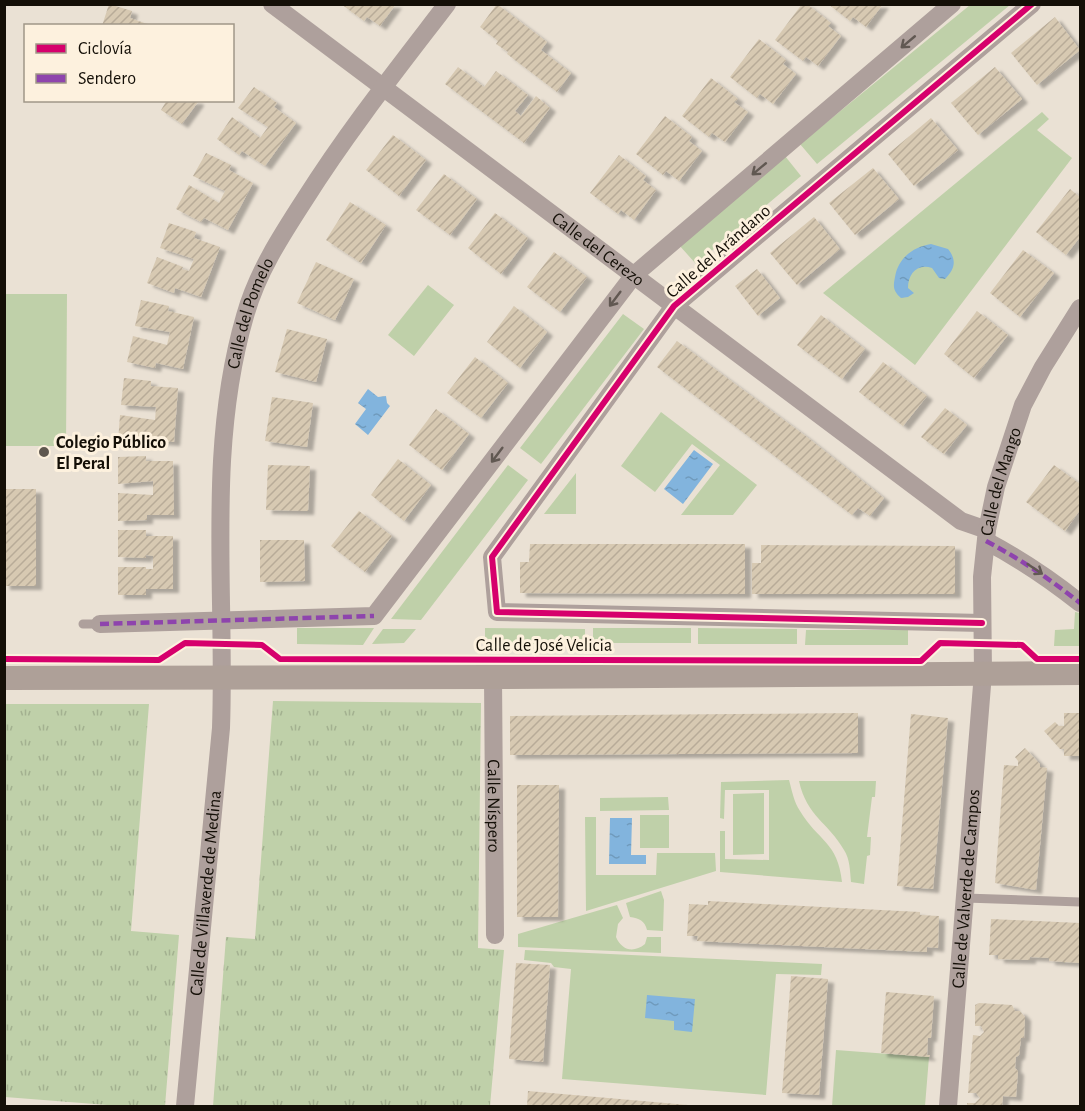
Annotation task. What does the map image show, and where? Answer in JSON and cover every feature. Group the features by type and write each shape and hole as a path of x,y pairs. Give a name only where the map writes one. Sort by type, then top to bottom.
{"street":[{"name":"Calle del Cerezo","path":"272,4 961,521 986,536"},
{"name":"Calle del Pomelo","path":"223,678 221,463 229,384 245,315 272,250 334,153 447,4"},
{"name":"Calle del Arándano","path":"221,620 374,616 634,276 952,4"},
{"name":"Calle del Arándano","path":"497,612 492,556 674,306 1032,4"},
{"name":"Calle del Mango","path":"982,673 982,577 986,536 996,487 1023,405 1080,308"},
{"path":"986,536 1051,580 1080,603"},
{"name":"Calle de José Velicia","path":"497,612 982,623"},
{"path":"91,624 221,620"},
{"name":"Calle de Valverde de Campos","path":"948,1107 982,673"},
{"name":"Calle de José Velicia","path":"4,678 1080,673"},
{"name":"Calle Níspero","path":"493,677 495,935"},
{"name":"Calle de Villaverde de Medina","path":"185,1107 221,728 223,678"}],"lane":[{"path":"965,898 1080,902"}],"green space":[{"path":"970,5 1010,5 817,164 800,144"},
{"path":"1042,112 1049,119 1037,130 1072,158 915,365 823,293"},
{"path":"785,156 801,176 696,264 679,245"},
{"path":"428,285 454,305 414,356 388,335"},
{"path":"4,294 67,294 66,446 5,446"},
{"path":"623,314 644,329 541,464 520,448"},
{"path":"661,412 757,485 733,515 681,515 720,465 692,444 655,492 621,466"},
{"path":"508,465 528,480 421,620 391,619"},
{"path":"576,473 576,514 544,514"},
{"path":"1075,612 1080,613 1080,646 1054,646 1055,630 1074,629"},
{"path":"297,628 374,628 363,645 297,644"},
{"path":"485,628 585,629 585,644 485,644"},
{"path":"593,628 691,628 691,643 593,643"},
{"path":"698,628 797,629 797,644 698,644"},
{"path":"383,629 416,629 404,643 372,644"},
{"path":"806,630 908,630 908,645 805,645"},
{"path":"273,701 481,703 478,948 504,950 490,1106 213,1106 226,937 255,939"},
{"path":"4,704 149,704 131,931 179,935 165,1106 120,1106 5,1097"},
{"path":"789,780 800,811 832,850 840,869 842,882 720,872 720,831 725,831 725,859 769,860 769,790 725,790 724,819 720,818 721,782"},
{"path":"799,781 876,781 867,837 871,837 870,855 867,856 864,884 851,882 846,854 838,840 807,803"},
{"path":"764,793 764,854 733,855 733,794"},
{"path":"668,797 669,810 600,811 600,798"},
{"path":"640,815 669,815 669,848 640,848"},
{"path":"585,817 596,817 596,875 656,875 657,853 715,853 716,871 586,911"},
{"path":"661,891 664,900 663,931 647,930 641,920 630,917 626,903"},
{"path":"617,905 623,918 618,924 616,937 619,942 625,948 637,949 645,944 647,937 661,937 661,953 518,947 518,934"},
{"path":"525,950 822,964 821,975 776,974 766,1095 562,1079 571,969 554,967 551,963 524,960"},
{"path":"836,1050 929,1057 925,1106 832,1106"}],"water":[{"path":"931,244 948,249 951,253 954,264 951,272 945,279 939,278 932,268 918,268 908,283 908,288 914,293 901,298 894,286 899,264 907,254"},
{"path":"368,389 378,397 386,396 390,406 368,435 355,424 366,409 358,403"},
{"path":"694,450 713,464 683,504 664,489"},
{"path":"610,818 632,818 631,855 646,855 646,864 609,864"},
{"path":"647,995 695,999 692,1032 674,1030 674,1021 645,1018"}],"building":[{"path":"109,4 132,11 130,18 147,24 103,24"},
{"path":"341,4 396,4 380,26 367,17 364,21"},
{"path":"497,4 547,42 541,50 571,73 557,92 507,54 508,52 496,44 498,41 480,27"},
{"path":"802,4 807,4 831,23 828,26 841,36 818,66 806,57 803,61 775,40"},
{"path":"828,4 883,4 866,27 853,17 850,21"},
{"path":"1055,17 1080,50 1037,85 1011,53"},
{"path":"759,39 786,60 783,64 796,74 773,104 760,94 757,98 730,77"},
{"path":"458,67 484,87 496,71 528,95 515,111 521,116 536,96 550,108 524,143 445,84"},
{"path":"995,67 1022,99 978,135 951,103"},
{"path":"711,78 738,99 734,102 748,112 725,142 712,133 709,137 682,116"},
{"path":"254,87 277,103 274,107 296,123 265,166 242,151 239,155 217,139 232,117 260,138 268,127 238,108"},
{"path":"166,102 198,102 182,124 161,110"},
{"path":"665,116 692,137 689,141 702,151 679,181 666,171 663,175 636,154"},
{"path":"931,118 958,150 914,186 888,154"},
{"path":"393,135 426,160 399,196 366,170"},
{"path":"206,153 231,165 229,170 253,183 228,230 204,218 201,222 176,209 189,185 219,203 225,191 193,176"},
{"path":"619,155 646,176 643,180 656,190 634,220 621,210 618,214 590,193"},
{"path":"873,168 899,199 855,235 829,203"},
{"path":"444,174 477,199 450,235 416,210"},
{"path":"1070,189 1080,197 1080,237 1066,255 1036,232"},
{"path":"350,202 386,225 361,263 326,240"},
{"path":"495,213 528,238 501,274 468,248"},
{"path":"814,217 840,249 797,285 770,253"},
{"path":"169,223 196,232 194,238 220,247 201,297 175,288 174,293 147,283 157,257 189,271 194,259 160,248"},
{"path":"1023,250 1054,273 1020,317 990,293"},
{"path":"554,252 587,277 560,312 527,287"},
{"path":"316,262 354,279 335,320 297,303"},
{"path":"757,269 780,298 758,316 735,286"},
{"path":"141,300 169,306 168,311 194,317 183,369 156,363 155,368 127,362 133,336 167,345 170,332 135,326"},
{"path":"514,306 547,332 520,368 487,342"},
{"path":"977,311 1008,335 974,378 944,354"},
{"path":"821,315 865,349 842,379 797,345"},
{"path":"287,329 327,339 316,382 275,372"},
{"path":"677,341 807,437 884,498 870,516 858,508 852,515 657,367"},
{"path":"475,357 508,383 481,418 447,393"},
{"path":"883,362 927,396 903,426 859,392"},
{"path":"124,378 151,381 151,386 178,388 174,442 147,440 146,445 118,442 120,415 155,420 156,407 121,405"},
{"path":"272,397 313,403 307,447 265,441"},
{"path":"945,408 967,425 944,454 921,437"},
{"path":"436,409 469,434 442,470 409,445"},
{"path":"146,456 146,461 173,461 174,515 147,515 147,520 118,521 118,493 153,495 153,481 118,484 118,457"},
{"path":"398,459 431,485 404,521 371,495"},
{"path":"268,465 310,466 308,511 266,510"},
{"path":"1054,465 1080,484 1080,510 1065,531 1026,502"},
{"path":"4,489 36,489 36,586 4,586"},
{"path":"359,511 392,536 365,572 331,546"},
{"path":"118,530 146,530 146,536 173,536 173,589 146,589 146,595 118,595 118,567 153,569 153,556 118,557"},
{"path":"260,540 304,540 305,581 260,582"},
{"path":"530,544 745,544 745,594 520,593 520,562 529,562"},
{"path":"761,545 955,546 955,594 752,594 752,563 761,563"},
{"path":"858,713 858,753 510,755 510,716"},
{"path":"1064,713 1080,713 1080,756 1064,756 1064,749 1060,749 1044,731 1055,722 1059,726 1064,726"},
{"path":"911,714 948,718 933,889 897,886"},
{"path":"1025,748 1040,764 1040,767 1047,768 1036,890 995,883 1004,765 1018,766 1015,757"},
{"path":"517,785 559,785 558,917 517,917"},
{"path":"708,901 920,912 920,915 939,916 938,948 927,947 927,952 697,941 698,936 687,936 689,904 708,905"},
{"path":"991,919 1080,923 1080,963 1030,957 1030,960 998,959 998,955 989,955"},
{"path":"516,963 550,965 543,1062 509,1059"},
{"path":"791,976 828,979 819,1095 782,1093"},
{"path":"886,992 934,996 931,1038 928,1038 927,1055 930,1055 929,1057 881,1053"},
{"path":"979,1003 1012,1005 1015,1011 1020,1011 1025,1017 1024,1038 1021,1038 1019,1055 1016,1057 1015,1068 1018,1071 1016,1097 1003,1096 1002,1106 967,1106 967,1103 975,1103 980,1098 976,1093 968,1093 973,1035 980,1036 984,1032 981,1026 975,1026 975,1005"},
{"path":"528,1091 688,1105 688,1106 527,1106"}],"marked path":[{"path":"986,541 1034,570 1080,603"},
{"path":"100,624 374,616"}],"cycle path":[{"path":"982,623 497,612 492,557 674,306 1032,4"},
{"path":"4,659 159,660 185,643 262,645 280,659 921,661 940,643 1022,645 1037,659 1080,659"}],"place":[{"name":"Colegio Público El Peral","path":"44,452"}]}
